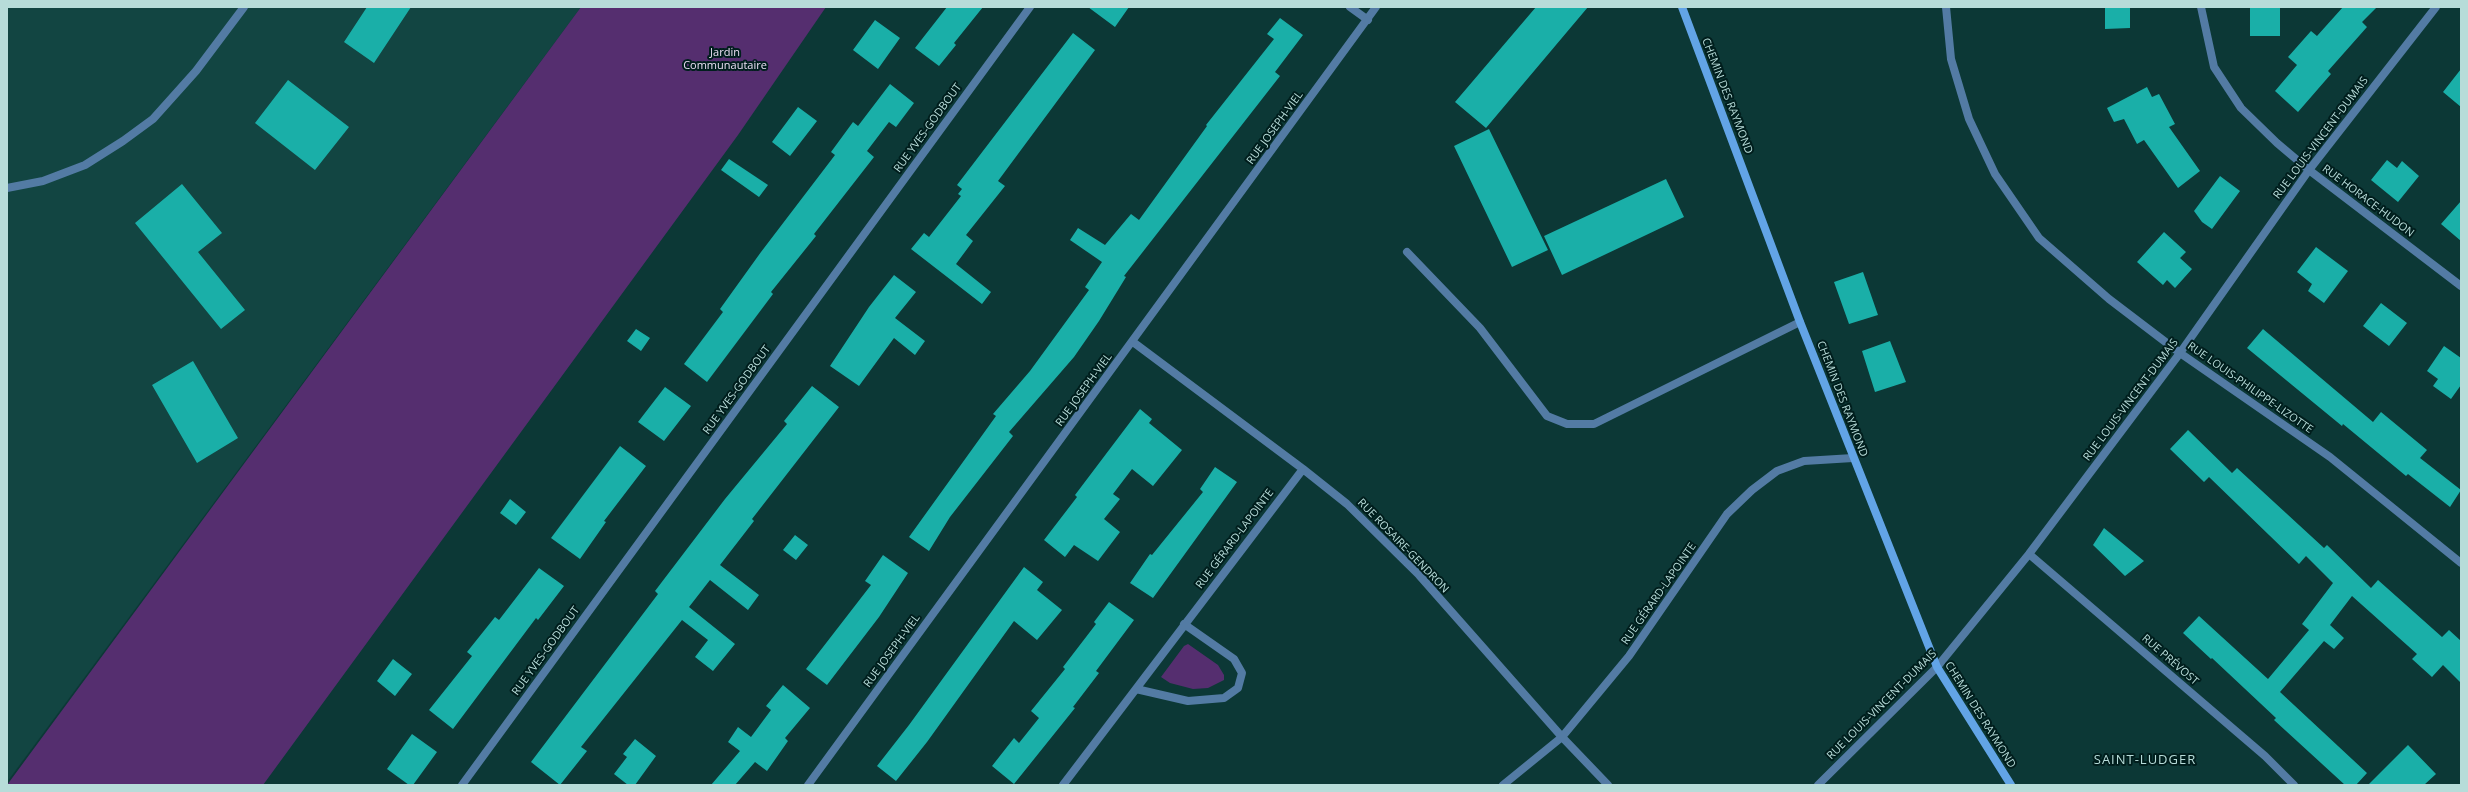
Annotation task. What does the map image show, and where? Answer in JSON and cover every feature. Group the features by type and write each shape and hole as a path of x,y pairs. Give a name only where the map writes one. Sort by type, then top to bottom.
{"street":[{"path":"7,188 43,181 85,165 123,141 153,119 196,71 244,7"},
{"name":"RUE YVES-GODBOUT","path":"462,785 1030,7"},
{"path":"1350,7 1368,20"},
{"name":"RUE JOSEPH-VIEL","path":"808,785 1133,342 1376,7"},
{"name":"CHEMIN DES RAYMOND","path":"1682,7 1800,322 1937,667 2011,785"},
{"name":"RUE LOUIS-PHILIPPE-LIZOTTE","path":"1946,7 1951,58 1969,119 1995,174 2039,238 2109,299 2180,353 2330,457 2461,563"},
{"name":"RUE HORACE-HUDON","path":"2201,7 2214,67 2241,108 2277,143 2309,170 2461,286"},
{"name":"RUE LOUIS-VINCENT-DUMAIS","path":"1818,785 1937,667 2029,554 2180,353 2309,170 2436,7"},
{"path":"1407,252 1480,328 1547,416 1567,424 1594,424 1800,322"},
{"name":"RUE ROSAIRE-GENDRON","path":"1133,342 1303,469 1347,504 1419,575 1562,737 1608,785"},
{"name":"RUE GÉRARD-LAPOINTE","path":"1503,785 1562,737 1629,656 1727,514 1752,490 1777,471 1804,461 1853,458"},
{"name":"RUE GÉRARD-LAPOINTE","path":"1063,785 1303,469"},
{"name":"RUE PRÉVOST","path":"2029,554 2265,756 2294,785"},
{"path":"1136,689 1188,701 1224,698 1238,688 1242,673 1234,658 1184,624"}],"shaded area":[{"path":"7,7 581,7 7,782"}],"green space":[{"name":"Jardin Communautaire","path":"581,7 826,7 738,135 263,785 7,785"},
{"path":"1188,644 1218,665 1224,675 1224,680 1208,688 1193,689 1170,683 1161,677 1184,646"}],"building":[{"path":"367,7 411,7 374,63 344,42"},
{"path":"947,7 983,7 954,43 956,45 939,66 915,48"},
{"path":"1088,7 1129,7 1115,27"},
{"path":"1536,7 1588,7 1486,128 1455,102"},
{"path":"2105,7 2130,7 2130,28 2105,29"},
{"path":"2250,7 2280,7 2280,36 2250,36"},
{"path":"2343,7 2377,7 2362,22 2367,27 2328,71 2331,74 2298,112 2275,91 2297,65 2288,57 2311,31 2317,36"},
{"path":"1280,18 1303,35 1275,72 1280,76 1124,276 1126,277 1099,321 1074,357 1009,432 1013,436 950,517 929,551 909,537 996,416 993,414 1030,371 1089,290 1085,287 1102,262 1070,240 1078,228 1105,245 1131,214 1139,220 1207,126 1206,125 1274,39 1267,34"},
{"path":"875,20 900,38 878,69 853,50"},
{"path":"1073,33 1095,50 998,181 1005,186 966,235 973,241 956,264 991,292 982,304 911,249 924,233 929,237 961,196 958,194 962,189 957,185"},
{"path":"2461,69 2461,107 2443,92"},
{"path":"288,80 349,127 315,170 255,123"},
{"path":"890,84 914,103 896,127 889,122 867,151 874,157 814,234 816,236 771,292 773,294 707,382 684,364 723,312 720,309 761,252 835,155 831,152 853,122 858,126"},
{"path":"2147,87 2152,97 2159,94 2175,124 2169,127 2200,171 2178,188 2144,140 2137,144 2124,119 2114,122 2107,108"},
{"path":"798,107 817,121 790,156 772,142"},
{"path":"1489,129 1548,250 1512,267 1454,146"},
{"path":"729,159 768,185 759,197 721,170"},
{"path":"2387,160 2397,168 2402,161 2419,176 2398,202 2371,180"},
{"path":"2220,176 2240,191 2212,229 2202,222 2194,211"},
{"path":"1666,179 1684,217 1562,275 1544,236"},
{"path":"182,184 222,233 198,252 245,310 221,329 135,223"},
{"path":"2461,201 2461,241 2441,224"},
{"path":"2164,232 2186,252 2180,258 2192,269 2175,288 2167,280 2163,285 2137,262"},
{"path":"2316,247 2348,271 2324,303 2308,291 2312,284 2297,272"},
{"path":"1863,272 1878,315 1849,324 1834,282"},
{"path":"894,275 916,292 895,318 925,341 915,355 894,338 859,386 830,366 869,307"},
{"path":"2381,303 2407,323 2389,346 2363,326"},
{"path":"636,329 650,338 641,351 627,341"},
{"path":"2263,329 2373,422 2381,412 2427,450 2420,458 2461,490 2450,507 2408,474 2406,476 2343,424 2342,426 2247,348"},
{"path":"1890,341 1906,382 1875,392 1862,351"},
{"path":"2444,346 2461,358 2461,385 2451,399 2433,386 2438,379 2427,371"},
{"path":"193,361 238,438 197,463 152,385"},
{"path":"812,386 839,407 752,519 754,521 720,565 759,595 748,610 710,580 689,607 735,644 713,671 695,657 708,640 682,620 581,747 587,751 560,785 531,762 658,594 655,591 725,499 787,424 784,421"},
{"path":"665,387 691,406 664,441 638,422"},
{"path":"1140,409 1152,419 1149,423 1182,450 1153,486 1132,469 1113,494 1120,499 1104,519 1120,532 1098,561 1074,545 1065,557 1044,540 1077,497 1075,495"},
{"path":"2188,430 2232,473 2237,468 2324,548 2327,545 2371,588 2378,580 2442,637 2449,630 2461,641 2461,683 2443,665 2432,677 2412,659 2417,654 2352,596 2330,625 2344,638 2334,649 2324,641 2280,692 2367,773 2356,785 2345,785 2274,720 2276,718 2183,633 2199,616 2268,679 2309,630 2302,624 2333,583 2306,556 2299,564 2209,477 2204,482 2170,449"},
{"path":"620,446 646,466 604,521 606,522 580,559 551,538"},
{"path":"1215,467 1237,482 1153,598 1130,583 1150,554 1152,555 1203,492 1200,489"},
{"path":"510,499 526,512 516,525 500,513"},
{"path":"2104,528 2144,561 2125,576 2093,545"},
{"path":"795,535 808,545 796,560 783,550"},
{"path":"883,555 908,573 879,617 827,685 806,669 871,585 865,581"},
{"path":"1024,567 1043,582 1037,590 1062,610 1037,640 1014,621 927,742 896,781 877,766 909,725"},
{"path":"539,568 564,586 538,620 536,618 453,729 429,710 472,656 467,652 495,617 499,620"},
{"path":"1109,602 1134,620 1096,671 1099,673 1073,707 1075,708 1014,784 992,766 1014,738 1019,743 1039,718 1031,711 1065,669 1063,667 1096,624 1094,622"},
{"path":"393,659 412,674 395,696 377,681"},
{"path":"783,685 810,708 785,738 788,741 767,771 755,762 735,785 711,785 740,751 728,742 738,727 751,737 771,710 766,706"},
{"path":"412,734 437,752 413,785 409,785 387,769"},
{"path":"635,739 656,756 635,785 628,785 614,774 627,757 623,754"},
{"path":"2408,745 2436,774 2424,785 2368,785"}],"district":[{"name":"SAINT-LUDGER","path":"2145,760"}]}
